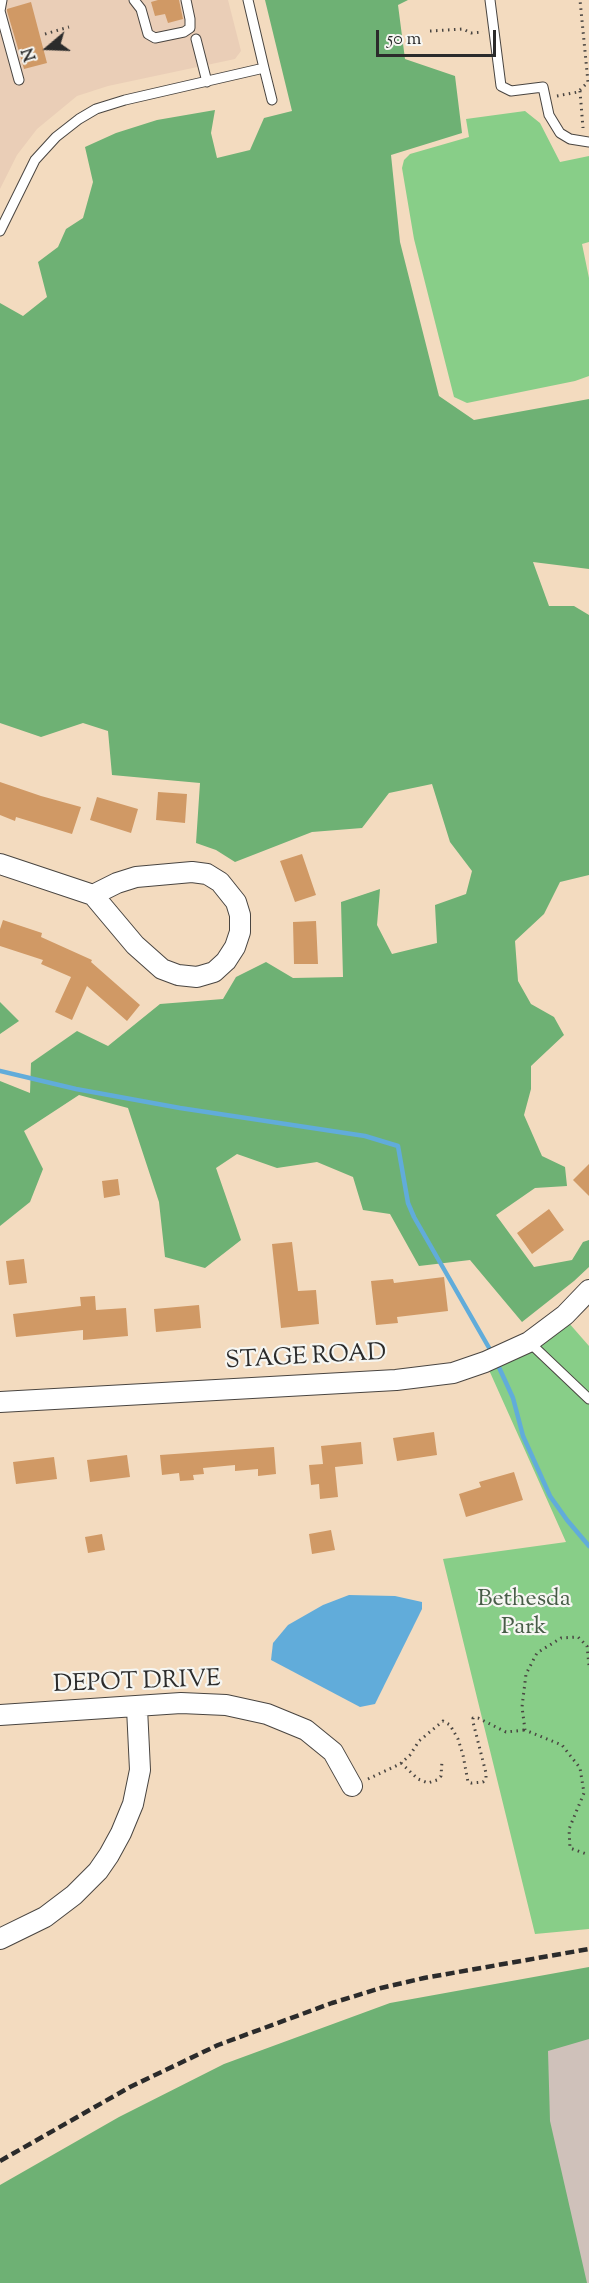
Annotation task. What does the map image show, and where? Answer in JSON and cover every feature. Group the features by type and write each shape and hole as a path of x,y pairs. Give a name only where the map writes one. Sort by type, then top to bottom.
{"street":[{"path":"0,864 93,895 135,945 162,969 178,975 197,977 214,972 235,947 240,932 240,915 236,902 220,882 207,874 192,872 136,877 117,883 93,895"},
{"name":"STAGE ROAD","path":"0,1402 396,1380 453,1373 505,1354 529,1342 556,1323 589,1290"},
{"name":"DEPOT DRIVE","path":"0,1715 137,1708 181,1703 226,1705 267,1714 306,1730 333,1752 352,1786"},
{"path":"0,1939 45,1917 98,1871 109,1855 133,1804 140,1770 137,1708"}],"lane":[{"path":"2,0 0,11 19,80"},
{"path":"134,0 141,9 148,34 155,38 184,32 190,28 186,0"},
{"path":"248,0 272,100"},
{"path":"490,0 503,89 511,91 543,87 549,115 560,133 570,139 587,142"},
{"path":"196,39 207,82"},
{"path":"0,231 35,160 56,137 79,119 96,109 125,100 264,68"},
{"path":"0,205 10,210"},
{"path":"529,1342 589,1400"}],"path":[{"path":"544,97 580,91 586,86 589,77 580,0"},
{"path":"45,34 69,27"},
{"path":"430,31 463,29 471,33 493,31"},
{"path":"580,91 587,142"},
{"path":"525,1731 522,1707 526,1674 537,1653 561,1638 578,1637 587,1646 589,1665"},
{"path":"352,1786 401,1763 426,1734 440,1723 446,1722 450,1725 461,1747 468,1782 471,1784 483,1782 486,1779 486,1773 473,1718 478,1718 506,1732 525,1731 562,1745 580,1768 584,1793 569,1829 570,1848 589,1855"},
{"path":"401,1763 418,1779 429,1783 441,1776 442,1761"}],"shaded area":[{"path":"0,0 228,0 241,51 235,59 108,86 77,96 37,129 17,155 0,189"},
{"path":"589,2031 589,2283 583,2283 515,2046"}],"green space":[{"path":"265,0 408,0 398,5 405,59 455,76 462,133 391,155 400,242 439,396 474,420 589,399 589,569 533,562 549,606 574,606 589,615 589,875 560,882 544,914 515,941 518,981 531,1004 554,1017 564,1035 531,1066 531,1089 524,1115 542,1156 565,1167 567,1186 535,1188 496,1215 534,1267 572,1260 583,1242 589,1240 589,1267 522,1322 470,1260 419,1266 390,1214 363,1210 353,1177 317,1162 277,1168 237,1154 216,1168 241,1240 205,1268 165,1257 159,1202 128,1108 79,1095 24,1131 43,1169 30,1202 0,1226 0,1081 30,1093 31,1063 77,1031 108,1046 160,1004 223,999 236,977 266,962 293,978 343,977 341,902 380,889 377,925 392,954 437,943 435,905 466,894 472,871 450,842 432,784 389,793 362,828 312,832 235,862 216,850 196,843 200,783 112,775 108,731 83,723 41,737 0,723 0,303 23,316 47,297 38,262 58,247 66,229 83,218 93,182 85,147 116,133 157,120 215,110 211,133 217,158 250,150 264,118 292,111"},
{"path":"525,111 540,123 560,162 589,156 589,242 582,244 589,278 589,376 575,381 467,403 454,397 414,239 402,168 404,160 410,154 469,137 466,119"},
{"path":"0,1002 19,1021 0,1034"},
{"name":"Bethesda Park","path":"568,1322 589,1346 589,1929 535,1934 443,1559 566,1542 489,1370"},
{"path":"589,1967 589,2039 548,2051 550,2121 587,2283 0,2283 0,2185 119,2117 224,2064 390,2003"}],"water":[{"path":"349,1595 395,1596 422,1602 422,1609 375,1704 360,1707 271,1660 273,1643 288,1625 323,1605"}],"building":[{"path":"179,0 183,19 168,23 165,14 155,16 151,2"},
{"path":"31,2 47,63 24,69 7,9"},
{"path":"0,782 81,807 72,834 16,817 15,821 0,815"},
{"path":"158,792 187,794 185,823 156,820"},
{"path":"97,797 138,809 131,833 90,820"},
{"path":"302,854 316,895 295,902 280,861"},
{"path":"3,920 42,933 41,937 92,960 91,962 140,1005 127,1021 87,986 72,1020 55,1012 71,977 41,964 43,960 0,946 0,929"},
{"path":"316,921 318,964 294,964 293,922"},
{"path":"589,1164 589,1196 573,1180"},
{"path":"118,1179 120,1195 104,1198 102,1181"},
{"path":"549,1209 564,1230 532,1254 517,1233"},
{"path":"292,1242 298,1291 316,1290 319,1324 281,1328 272,1244"},
{"path":"24,1259 27,1283 9,1285 6,1261"},
{"path":"444,1277 448,1311 397,1317 398,1323 376,1325 371,1281 393,1279 394,1283"},
{"path":"95,1296 96,1310 126,1308 128,1336 83,1340 83,1330 16,1337 13,1314 81,1306 80,1297"},
{"path":"199,1305 201,1328 156,1332 154,1309"},
{"path":"434,1432 437,1455 397,1461 393,1438"},
{"path":"361,1442 363,1464 335,1467 338,1497 320,1499 319,1484 311,1485 309,1465 323,1464 321,1446"},
{"path":"274,1447 276,1474 258,1476 258,1469 235,1471 235,1465 203,1468 204,1474 193,1475 194,1480 180,1481 179,1473 162,1475 160,1455"},
{"path":"127,1455 130,1477 90,1482 87,1460"},
{"path":"54,1457 57,1479 16,1484 13,1462"},
{"path":"514,1472 523,1500 466,1517 459,1494 481,1487 479,1482"},
{"path":"331,1530 335,1550 312,1554 309,1534"},
{"path":"102,1534 105,1550 88,1553 85,1537"}],"waterway":[{"path":"0,1071 76,1089 180,1108 365,1136 398,1146 408,1203 414,1217 492,1353"},
{"path":"497,1363 513,1398 523,1436 550,1496 589,1546"}],"railway":[{"path":"0,2161 130,2087 218,2045 332,2003 424,1978 589,1949"}]}
